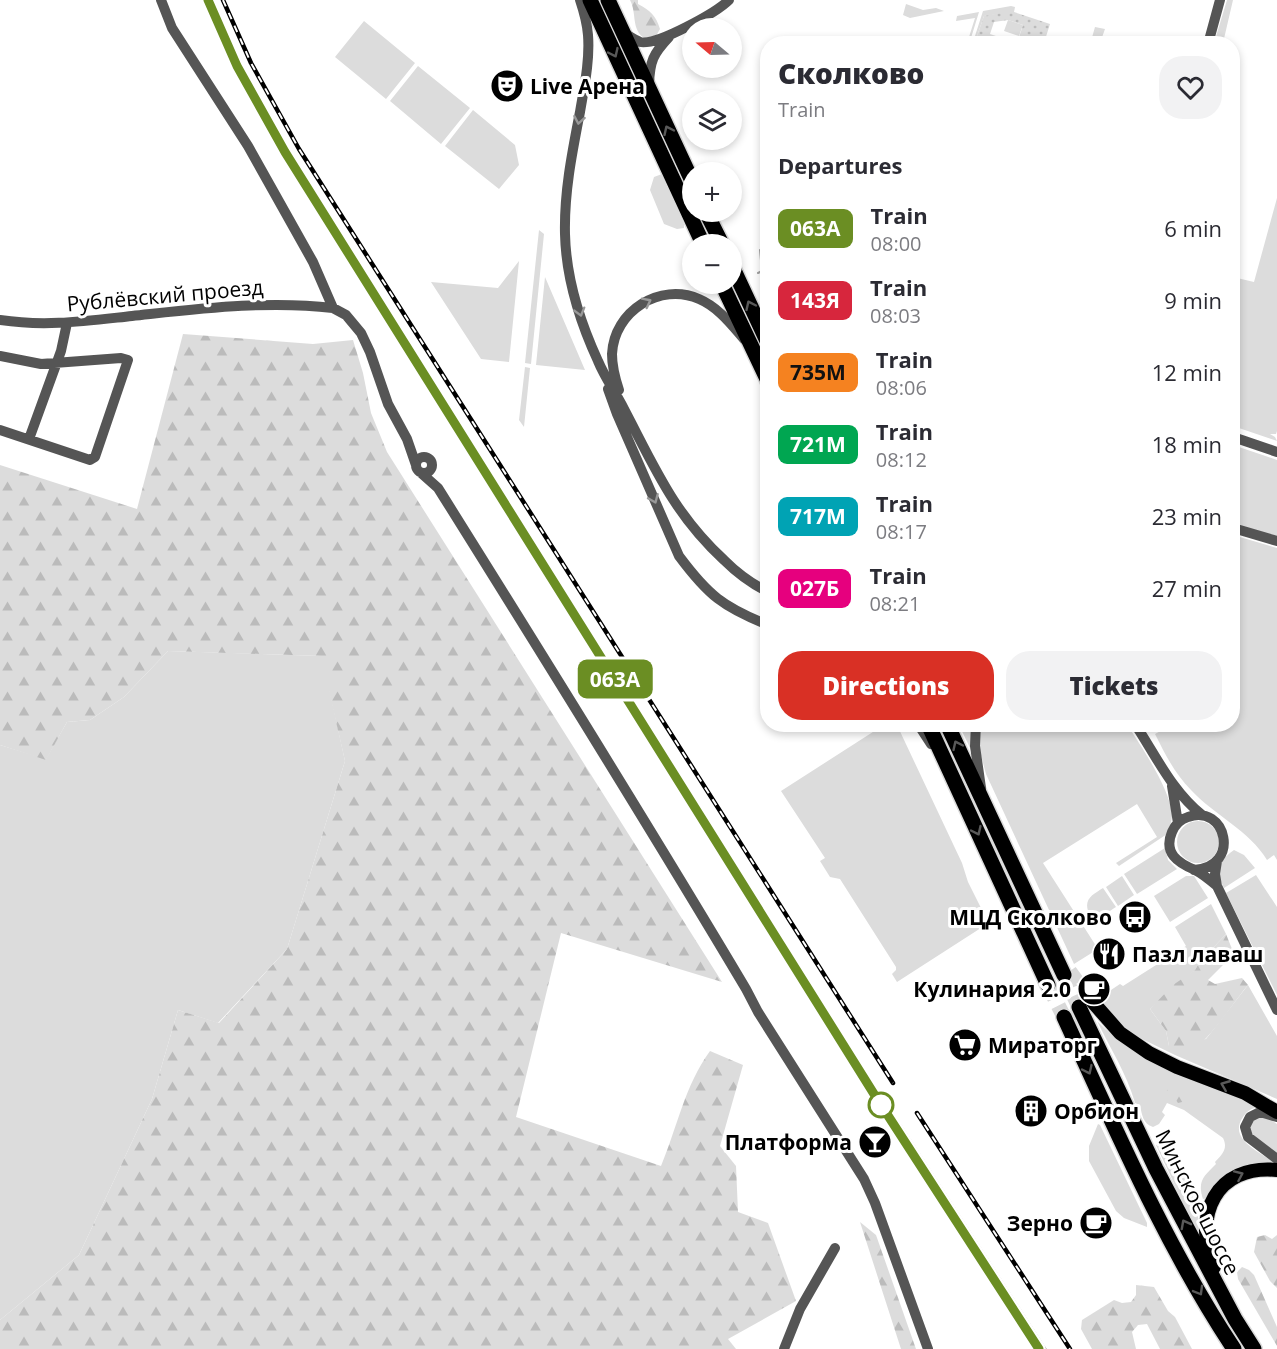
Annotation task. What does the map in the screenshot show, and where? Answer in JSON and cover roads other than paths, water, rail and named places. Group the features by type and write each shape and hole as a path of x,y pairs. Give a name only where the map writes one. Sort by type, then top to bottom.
{"highway":[{"path":"590,0 698,234"},
{"path":"608,0 683,162"},
{"path":"742,287 760,326"},
{"path":"727,294 760,364"},
{"path":"932,732 1048,985"},
{"path":"951,732 1035,912 1067,973"},
{"name":"Минское шоссе","path":"1085,1003 1156,1169 1235,1319 1254,1349"},
{"name":"Минское шоссе","path":"1064,1017 1142,1185 1232,1349"}],"main road":[{"path":"1085,1003 1120,1033 1149,1053 1177,1067 1245,1093 1277,1112"},
{"path":"1235,1319 1208,1252 1205,1235 1208,1210 1220,1189 1235,1176 1256,1169 1277,1170"}],"street":[{"path":"161,0 172,28 248,146 313,262 333,308 346,315 361,333 388,404 407,439 418,468 438,488 650,829 758,1012 864,1179 875,1203 928,1349"},
{"path":"573,0 580,16 584,35 587,67"},
{"path":"580,0 588,34 587,67 569,174 565,236 573,291 617,414 679,556 718,601 760,622"},
{"path":"624,33 640,42 650,42 671,34 729,0"},
{"path":"1210,36 1220,0"},
{"path":"648,87 651,61 656,50 671,34"},
{"path":"624,408 613,367 612,352 615,338 627,316 648,300 672,294 698,298 710,304 727,319 754,351"},
{"name":"Рублёвский проезд","path":"0,320 30,324 67,323 190,310 271,305 333,308"},
{"path":"29,440 57,362 67,323"},
{"path":"0,356 41,364 121,358 128,360 95,458 90,459 0,430"},
{"path":"598,363 659,477 687,522 705,543 731,567 760,588"},
{"path":"407,439 430,461 438,488"},
{"path":"1240,439 1277,452"},
{"path":"418,468 428,471 430,461"},
{"path":"1240,530 1277,541"},
{"path":"923,732 952,777"},
{"path":"976,732 975,746 984,803"},
{"path":"1140,732 1171,783 1191,807 1217,823 1222,830 1224,847 1217,861 1215,874 1217,886 1276,1007"},
{"path":"1171,783 1178,823"},
{"path":"1202,815 1193,815 1178,823 1172,831 1170,840 1172,854 1180,864 1208,878 1217,886"},
{"path":"1194,870 1211,867 1217,861"},
{"path":"1277,1117 1260,1112 1250,1117 1245,1127 1248,1137 1277,1159"},
{"path":"784,1349 800,1309 835,1248"}],"tunnel":[{"path":"1070,971 1091,1000"},
{"path":"1064,975 1079,1007"},
{"path":"1048,985 1064,1017"}],"railway":[{"path":"208,0 237,66 285,152 874,1094"},
{"path":"223,0 251,63 299,149 893,1083"},
{"path":"917,1113 1070,1349"},
{"path":"899,1125 1044,1349"}],"train":[{"name":"063А","path":"208,0 237,66 285,152 874,1094 1039,1349"}],"place":[{"name":"Live Арена","path":"507,86"},
{"name":"МЦД Сколково","path":"1135,917"},
{"name":"Пазл лаваш","path":"1109,954"},
{"name":"Кулинария 2.0","path":"1094,989"},
{"name":"Мираторг","path":"965,1045"},
{"name":"Орбион","path":"1031,1111"},
{"name":"Платформа","path":"875,1142"},
{"name":"Зерно","path":"1096,1223"}]}
